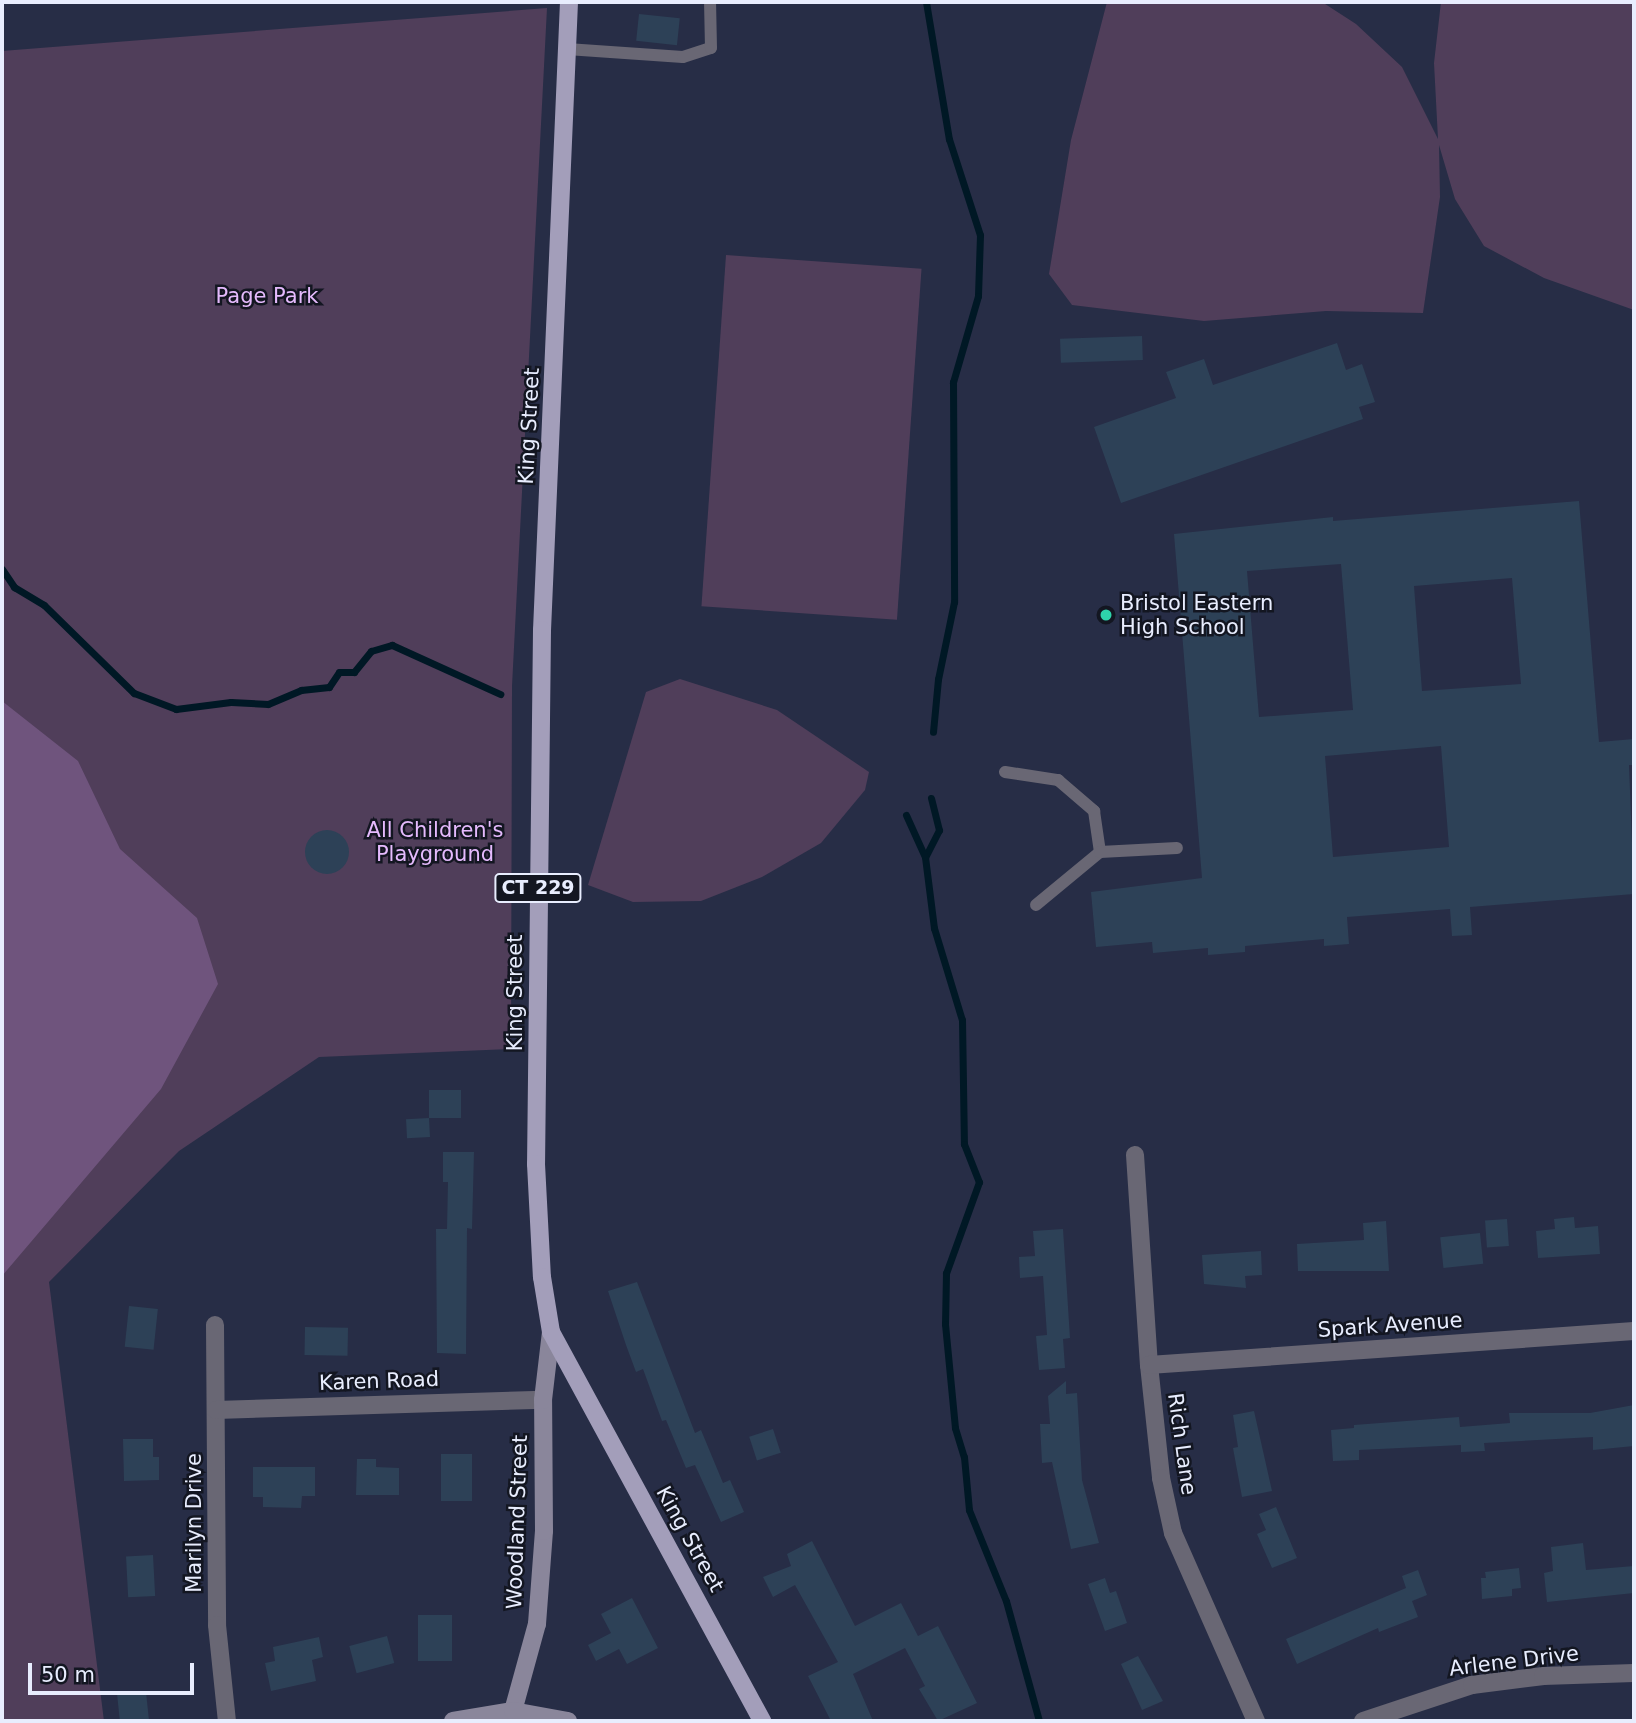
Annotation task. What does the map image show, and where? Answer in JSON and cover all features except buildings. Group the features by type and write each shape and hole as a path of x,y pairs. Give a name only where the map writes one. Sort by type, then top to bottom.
{"main road":[{"name":"King Street","path":"569,2 542,630 537,1231 551,1332 762,1721"}],"street":[{"name":"Rich Lane","path":"1135,1155 1149,1365 1161,1478 1173,1532 1256,1721"},
{"name":"Marilyn Drive","path":"215,1325 217,1625 227,1721"},
{"name":"Spark Avenue","path":"1149,1365 1634,1331"},
{"name":"Woodland Street","path":"513,1710 537,1624 544,1531 544,1400 551,1332"},
{"name":"Karen Road","path":"216,1410 544,1400"},
{"name":"Arlene Drive","path":"1363,1721 1472,1685 1543,1676 1634,1673"},
{"path":"453,1721 513,1710 564,1721"}],"lane":[{"path":"567,50 683,57 711,48 710,2"},
{"path":"1005,772 1058,780 1094,811 1100,852"},
{"path":"1036,905 1100,852 1177,848"}],"green space":[{"path":"1107,2 1322,2 1356,24 1402,67 1438,139 1434,63 1441,2 1634,2 1634,310 1544,278 1484,246 1455,199 1439,145 1440,197 1423,313 1326,311 1204,321 1072,305 1049,274 1071,140"},
{"name":"Page Park","path":"547,8 512,686 511,1049 319,1057 179,1151 49,1282 104,1721 2,1721 2,51"},
{"path":"726,255 922,269 897,620 701,606"},
{"path":"680,679 777,710 869,772 865,790 821,843 762,877 701,901 633,902 588,885 646,692"}],"shaded area":[{"path":"2,701 78,761 120,849 197,918 218,984 161,1089 2,1276"}],"waterway":[{"path":"926,2 949,139 980,235 978,296 953,382 954,602 938,679 933,732"},
{"path":"2,569 14,587 44,605 134,693 176,709 231,702 268,704 301,690 329,687 339,672 354,672 371,651 392,645 500,694"},
{"path":"931,798 939,830 925,857 934,928 962,1020 964,1144 979,1182 946,1273 945,1324 955,1428 964,1457 969,1510 1006,1601 1039,1721"},
{"path":"906,815 925,857"}],"place":[{"name":"Bristol Eastern High School","path":"1106,615"}],"park label":[{"name":"All Children's Playground","path":"435,842"}]}
